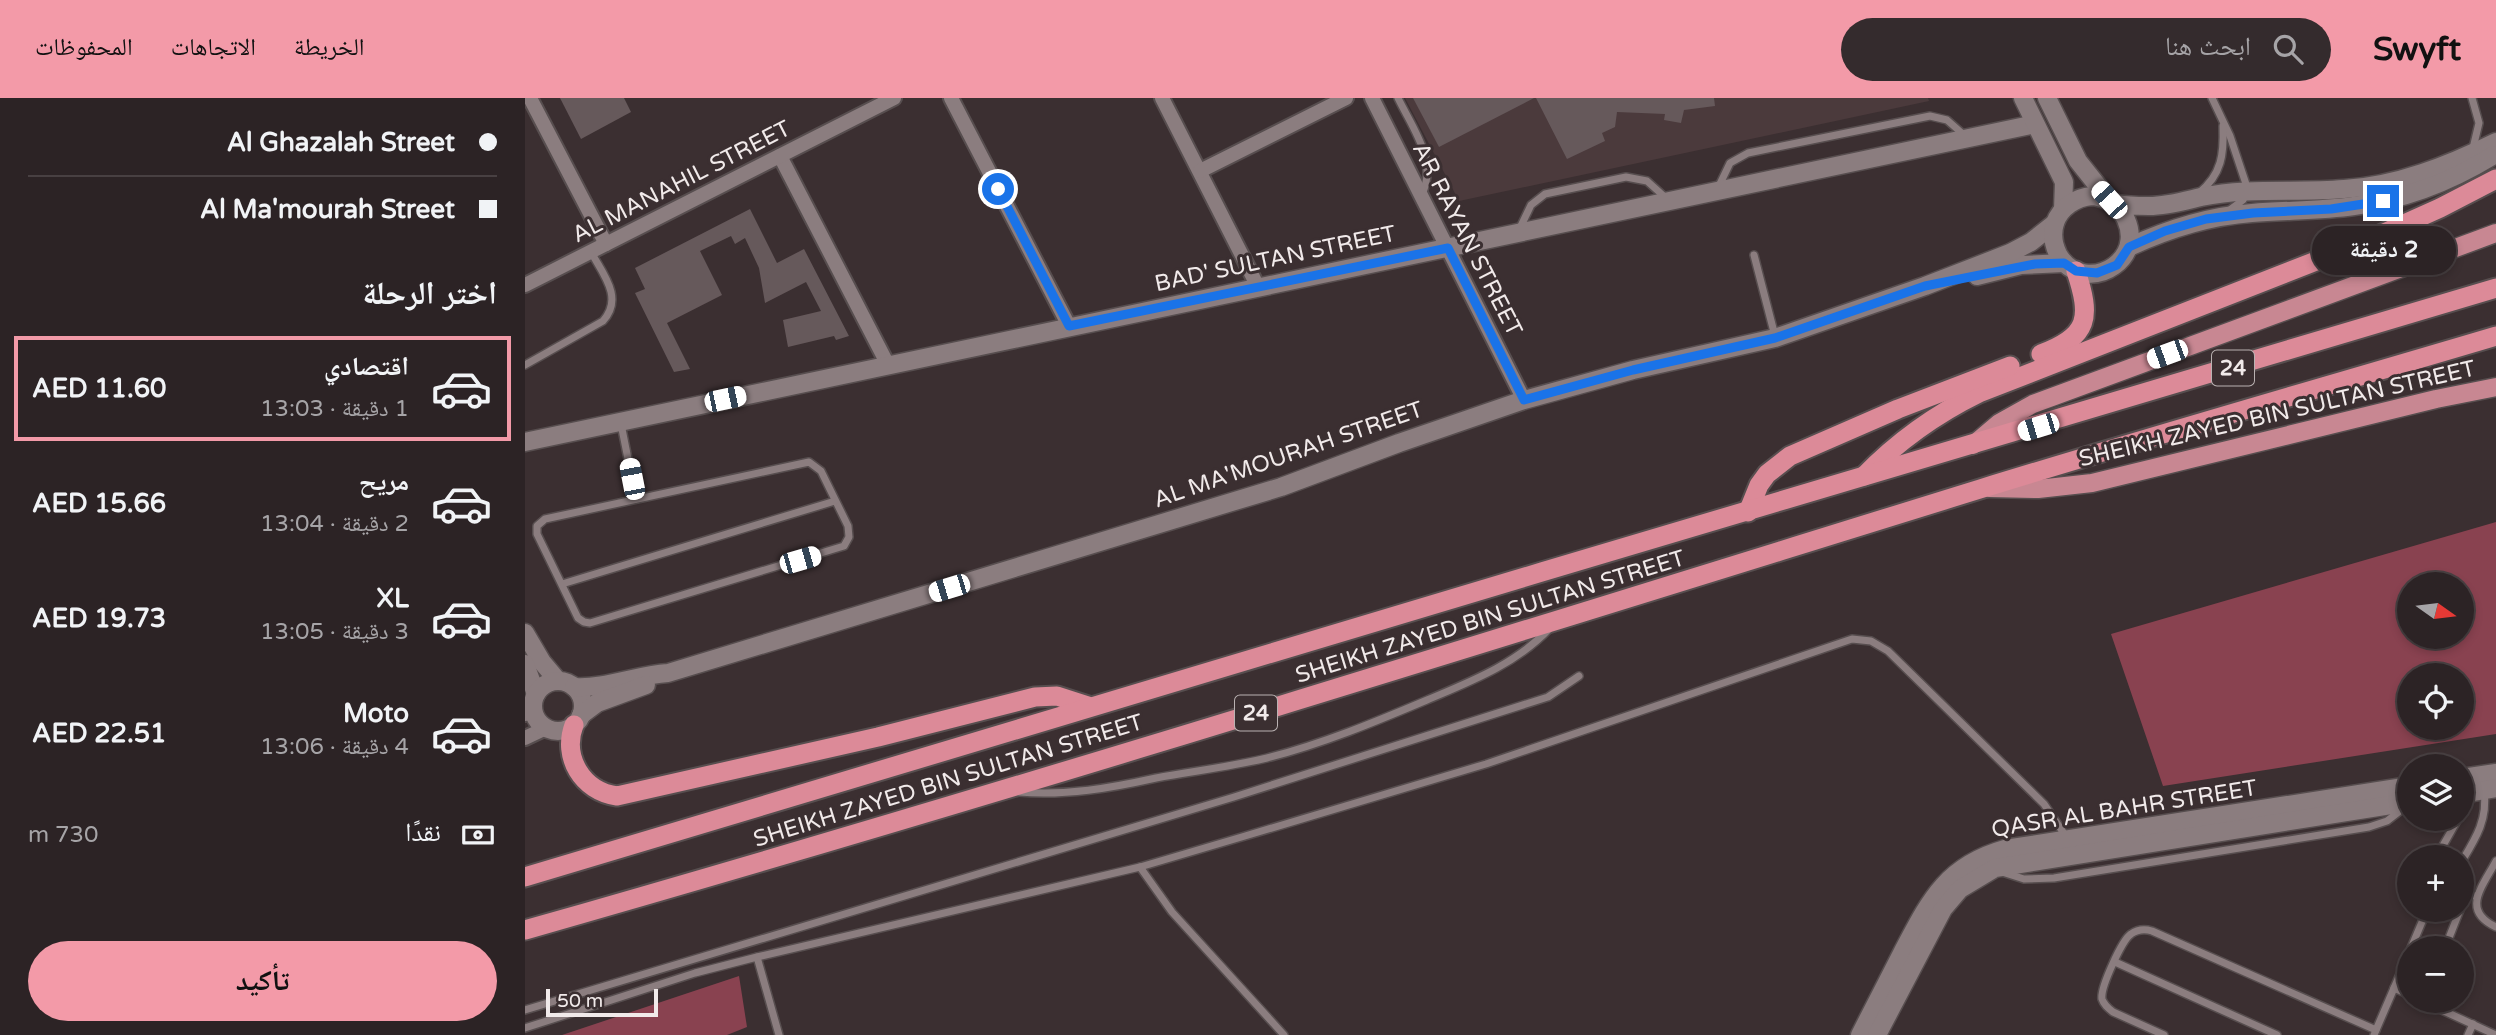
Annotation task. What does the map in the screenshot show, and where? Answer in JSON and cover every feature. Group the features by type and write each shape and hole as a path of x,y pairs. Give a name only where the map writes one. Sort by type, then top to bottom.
{"highway":[{"path":"1861,479 1913,432 1979,393 2362,243 2496,179"},
{"path":"1748,512 1752,498 1763,480 1790,456 1898,409 2056,349 2071,340 2081,327 2085,314 2083,290 2070,267"},
{"name":"SHEIKH ZAYED BIN SULTAN STREET","path":"525,877 1088,706 1971,447 2496,288"},
{"name":"SHEIKH ZAYED BIN SULTAN STREET","path":"525,930 997,791 1556,622 1985,488 2496,336"},
{"path":"578,720 569,745 575,766 592,788 617,796 878,737 1035,696 1057,696 1088,706"}],"main road":[{"name":"SHEIKH ZAYED BIN SULTAN STREET","path":"1971,447 1999,423 2033,404 2496,233"},
{"name":"SHEIKH ZAYED BIN SULTAN STREET","path":"1985,488 2038,489 2092,483 2436,399 2496,387"}],"street":[{"path":"530,98 606,244"},
{"name":"AL MANAHIL STREET","path":"525,285 894,98"},
{"path":"951,98 1069,326"},
{"path":"1162,98 1258,287"},
{"path":"1199,172 1346,98"},
{"name":"AR RAYAN STREET","path":"1372,98 1524,400"},
{"path":"2023,98 2064,182 2053,240 2070,267 2087,274 2108,270 2117,265 2129,247 2130,231 2125,215 2078,161 2047,98"},
{"name":"BAD' SULTAN STREET","path":"525,442 2035,124"},
{"path":"2059,216 2077,199 2093,196 2112,202 2152,206 2248,190 2363,187 2401,180 2496,142"},
{"path":"2129,247 2165,231 2209,219 2253,213 2331,209 2383,201 2433,185 2496,153"},
{"path":"780,156 888,365"},
{"name":"AL MA'MOURAH STREET","path":"566,684 598,687 668,673 1281,487 1524,400 1633,370 1775,338 1925,286 2021,247 2059,216"},
{"name":"AL MA'MOURAH STREET","path":"1925,286 2021,265 2070,267"},
{"path":"525,633 542,662 580,695 583,705 578,720 565,730 546,728 534,714 525,664"},
{"name":"AL MA'MOURAH STREET","path":"578,720 597,703 651,683 668,673"},
{"path":"531,704 541,687 566,684"},
{"path":"525,738 546,728"},
{"name":"QASR AL BAHR STREET","path":"1877,1035 1943,909 1970,881 1995,868 2071,847 2397,788"},
{"name":"QASR AL BAHR STREET","path":"1860,1035 1930,900 1961,868 1989,854 2071,847 2397,804"}],"lane":[{"path":"1398,98 1429,166 1428,180 1422,196"},
{"path":"2209,219 2239,204 2248,190 2223,118 2212,98"},
{"path":"2471,154 2479,123 2472,98"},
{"path":"1717,191 1730,163 1748,153 1930,116 1947,120 1968,138"},
{"path":"2190,200 2207,186 2219,169 2224,148 2223,118"},
{"path":"1517,234 1531,205 1537,199 1554,192 1633,177 1654,185 1668,201"},
{"path":"525,365 609,315 613,307 612,290 591,252"},
{"path":"1754,255 1775,338"},
{"path":"620,422 636,499"},
{"path":"805,462 818,467 835,500 850,531 847,542 840,549 590,623 578,618 537,534 538,523 545,519 805,462"},
{"path":"562,584 835,500"},
{"path":"997,791 1057,793 1111,788 1232,766 1309,746 1484,676 1520,655 1556,622"},
{"path":"525,1028 757,957 1140,867 1486,764 1851,639 1871,641 1888,651 2044,804 2071,847"},
{"path":"525,1010 1260,789 1548,697 1579,676"},
{"path":"2471,845 2482,825 2485,811 2477,786"},
{"path":"1995,868 2024,879 2054,878 2369,827 2397,815"},
{"path":"2496,861 2477,897 2477,912 2484,921 2496,927"},
{"path":"1140,867 1172,912 1284,1035"},
{"path":"2164,1035 2113,1012 2104,1004 2102,992 2115,962 2129,935 2140,930 2153,931 2375,1033 2397,981"},
{"path":"757,957 779,1035"},
{"path":"2115,962 2277,1035"},
{"path":"2449,1013 2496,1035"},
{"path":"2468,1035 2473,1024"}],"shaded area":[{"path":"1405,98 1928,98 1929,101 1459,201"},
{"path":"2496,522 2496,734 2474,737 2474,663 2397,663 2397,740 2458,740 2163,786 2111,634"},
{"path":"739,976 747,1027 727,1035 562,1035"}],"building":[{"path":"560,98 624,98 631,112 581,139"},
{"path":"1413,98 1534,98 1439,147"},
{"path":"1536,98 1714,98 1715,106 1684,110 1681,123 1664,120 1665,114 1617,112 1615,127 1602,133 1605,141 1567,159"},
{"path":"750,209 777,263 804,249 849,336 836,340 834,336 788,347 783,320 821,311 806,282 765,303 759,268 745,238 735,244 731,236 700,251 722,295 667,323 690,369 674,372 635,293 645,289 635,268"}],"route":[{"path":"998,189 1069,326 1448,248 1524,400 1633,370 1775,338 1925,286 1955,282 2021,265 2064,263 2076,271 2097,273 2117,265 2129,247 2165,231 2206,219 2277,211 2331,209 2383,201"}]}
